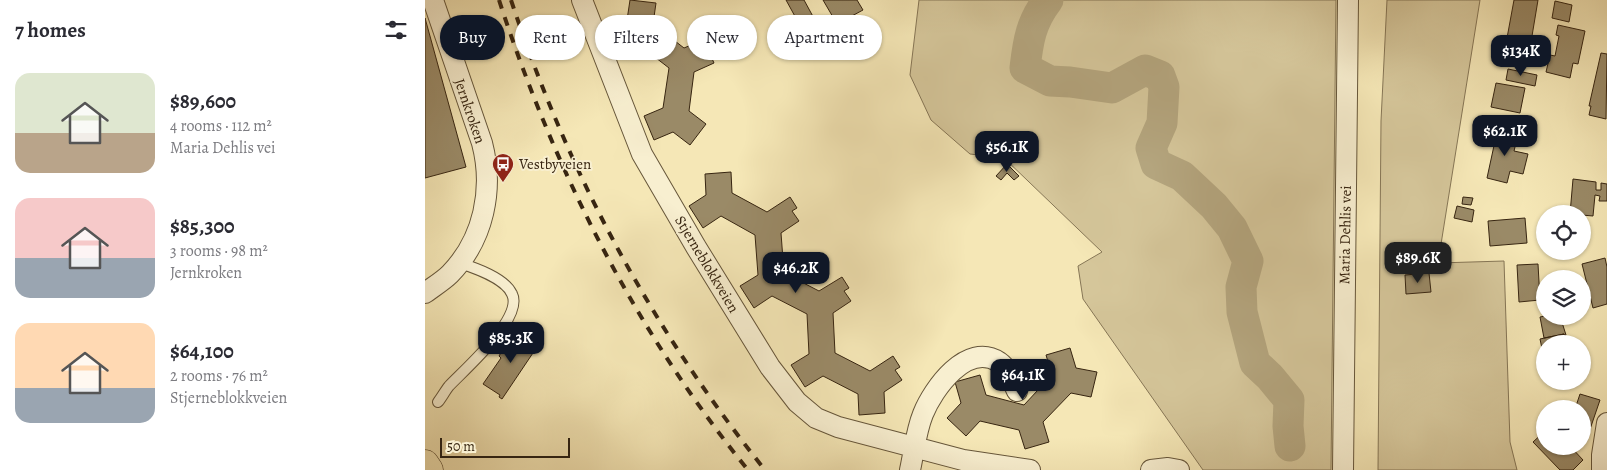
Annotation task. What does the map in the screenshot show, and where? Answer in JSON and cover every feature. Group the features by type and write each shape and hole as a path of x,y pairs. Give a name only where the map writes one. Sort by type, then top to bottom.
{"highway":[{"path":"425,464 429,470"}],"street":[{"name":"Jernkroken","path":"427,286 449,275 460,263 475,238 481,222 487,192 486,160 477,126 433,0"},
{"name":"Maria Dehlis vei","path":"1343,470 1348,0"},
{"name":"Stjerneblokkveien","path":"585,1 641,154 696,247 771,367 797,402 816,418 838,427 963,460 1030,470"},
{"path":"910,470 922,415 933,392 950,372 970,360 985,356 999,362 1007,370 1017,392"},
{"path":"1601,470 1607,423"},
{"path":"1151,470 1168,468 1179,470"}],"lane":[{"path":"439,402 447,388 474,362 502,328 513,308 513,294 502,283 480,270 460,263"}],"shaded area":[{"path":"919,0 1336,0 1331,470 1203,470 1083,299 1078,266 1102,252 1004,158 970,154 931,120 910,75"},
{"path":"1387,0 1480,0 1438,263 1504,261 1510,442 1517,470 1378,470 1381,121"}],"building":[{"path":"630,0 656,3 654,15 628,15"},
{"path":"786,0 804,0 812,15 794,15"},
{"path":"823,0 857,0 863,10 854,15 832,15"},
{"path":"1514,0 1538,0 1531,42 1507,38"},
{"path":"1555,1 1572,5 1569,22 1552,18"},
{"path":"425,18 466,167 425,178"},
{"path":"1558,25 1585,31 1578,64 1573,63 1570,78 1546,72 1550,55 1555,56 1559,36 1556,35"},
{"path":"677,43 684,48 687,47 687,60 713,60 714,63 694,72 689,111 706,124 690,145 673,132 654,140 644,116 663,108 669,68 659,60 677,60"},
{"path":"1601,53 1607,54 1606,119 1589,115 1591,106 1589,106"},
{"path":"1508,69 1537,75 1535,86 1506,80"},
{"path":"1496,83 1525,88 1520,113 1491,107"},
{"path":"1492,128 1513,132 1510,142 1516,143 1514,151 1528,154 1523,174 1510,171 1507,183 1487,178 1495,141 1489,140"},
{"path":"1007,164 1019,176 1014,180 1007,173 1001,180 996,176"},
{"path":"731,172 732,193 767,212 790,197 797,208 792,211 799,221 781,233 784,273 819,291 842,277 849,288 844,291 851,301 833,313 835,353 870,371 893,356 900,367 895,370 902,380 884,392 885,413 859,415 858,394 823,376 805,387 791,365 809,354 807,314 772,296 754,308 740,286 758,275 755,235 721,216 703,228 689,206 706,195 705,174"},
{"path":"1573,179 1596,182 1596,190 1601,190 1601,183 1607,184 1607,201 1599,201 1600,196 1595,195 1593,216 1591,216 1591,205 1571,205"},
{"path":"1463,197 1473,198 1471,205 1462,204"},
{"path":"1457,206 1474,210 1472,222 1454,218"},
{"path":"1525,218 1527,243 1490,246 1488,221"},
{"path":"1605,258 1607,267 1607,304 1593,308 1591,300 1591,270 1584,270 1582,264"},
{"path":"1538,264 1538,270 1536,270 1536,300 1519,302 1517,265"},
{"path":"1429,273 1431,292 1406,294 1405,275"},
{"path":"1542,325 1563,325 1566,335 1564,334 1543,335"},
{"path":"519,331 539,344 502,399 499,397 500,395 483,384 501,358 499,356 502,351 504,353"},
{"path":"1070,348 1076,368 1097,372 1091,397 1071,393 1043,422 1049,442 1025,449 1019,430 980,421 966,436 947,418 961,403 955,382 980,375 986,395 1024,405 1052,375 1046,355"},
{"path":"1580,394 1600,400 1591,426 1591,400 1578,400"},
{"path":"1546,455 1578,455 1583,460 1573,470 1560,470"}],"waterway":[{"path":"1048,0 1042,8 1031,32 1025,68 1050,81 1112,88 1145,70 1160,76 1164,87 1162,123 1151,148 1156,164 1182,176 1214,206 1232,228 1248,261 1241,287 1242,312 1255,363 1270,377 1289,400 1288,426 1290,446"}],"railway":[{"path":"499,0 545,125 572,186 602,246 634,305 669,362 707,417 748,470"},
{"path":"511,0 559,126 586,187 617,247 685,361 765,470"}],"place":[{"name":"Vestbyveien","path":"503,183"}]}
